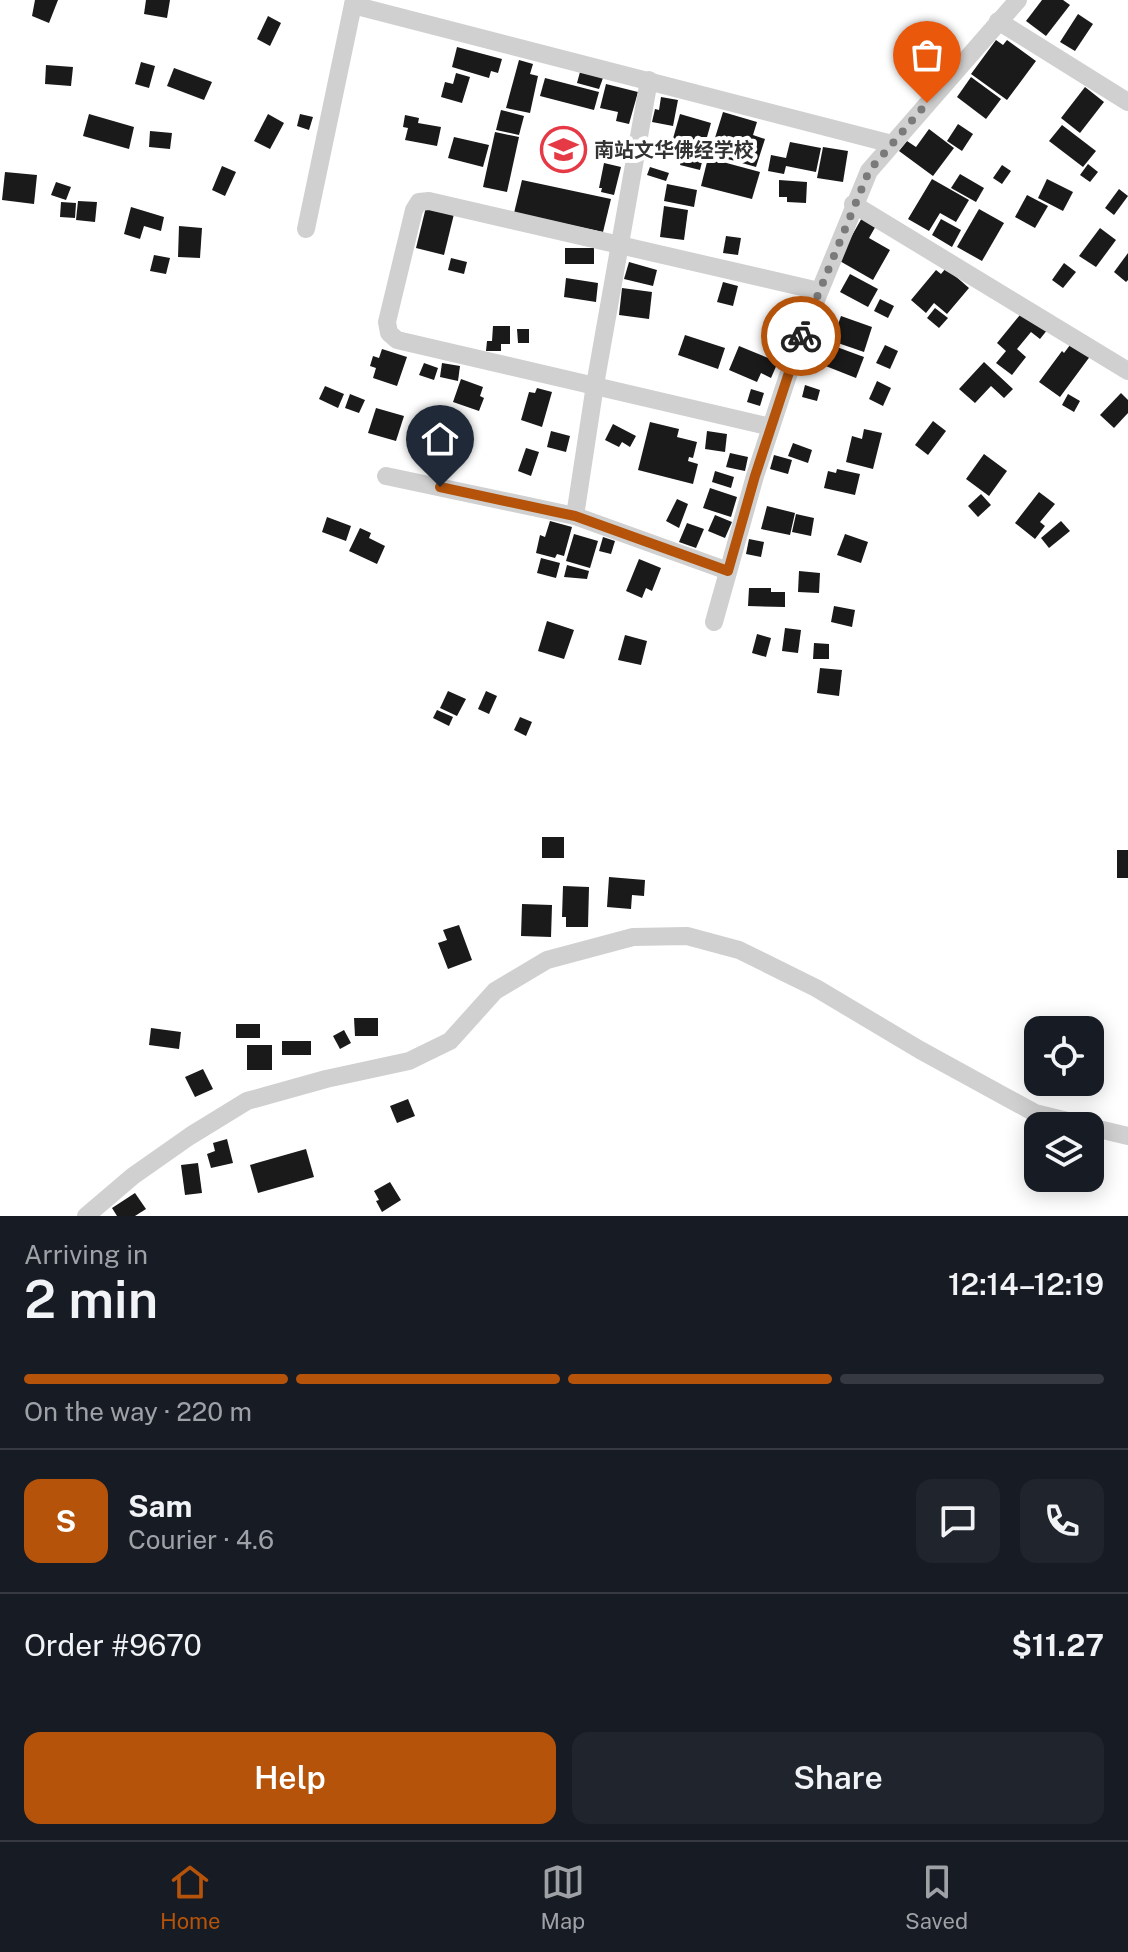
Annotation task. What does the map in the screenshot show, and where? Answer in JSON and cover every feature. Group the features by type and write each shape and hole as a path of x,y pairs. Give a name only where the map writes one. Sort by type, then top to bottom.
{"street":[{"path":"714,622 800,339 869,171 1018,0"},
{"path":"306,229 353,3 892,144"},
{"path":"998,21 1128,102"},
{"path":"575,516 649,80"},
{"path":"771,427 397,340 389,333 387,322 414,210 419,202 429,201 819,291"},
{"path":"853,204 1128,371"},
{"path":"386,476 575,516 728,571"},
{"path":"86,1216 133,1176 247,1101 326,1079 409,1061 450,1041 495,991 547,960 633,937 687,936 739,950 816,988 1033,1112"},
{"path":"1104,1130 1128,1136"}],"building":[{"path":"35,0 58,0 49,23 32,16"},
{"path":"146,0 170,0 167,18 144,14"},
{"path":"1042,0 1063,0 1070,5 1046,36 1026,21"},
{"path":"1078,14 1093,24 1075,51 1060,42"},
{"path":"268,16 281,23 270,46 257,39"},
{"path":"996,40 1003,45 1007,40 1036,61 1007,100 971,74"},
{"path":"457,47 502,59 498,73 491,71 489,78 452,67"},
{"path":"519,60 533,64 530,74 538,76 530,113 506,108"},
{"path":"141,62 155,66 149,88 135,84"},
{"path":"46,65 73,67 71,86 45,84"},
{"path":"174,68 212,82 204,100 167,86"},
{"path":"580,72 603,78 599,89 577,83"},
{"path":"456,73 470,77 462,103 441,97 445,82 453,84"},
{"path":"971,77 1001,99 986,119 957,97"},
{"path":"545,78 599,92 594,110 540,96"},
{"path":"606,84 638,92 629,124 616,121 618,112 600,108"},
{"path":"1085,87 1104,102 1080,133 1061,118"},
{"path":"661,97 678,100 673,126 652,122 655,109 659,110"},
{"path":"501,110 524,116 519,135 496,130"},
{"path":"723,112 757,122 753,135 765,139 756,167 710,154"},
{"path":"89,114 134,127 129,149 83,136"},
{"path":"268,114 284,123 270,149 254,141"},
{"path":"300,114 313,117 309,130 297,126"},
{"path":"680,114 711,123 703,151 672,142"},
{"path":"405,115 419,118 418,123 441,127 437,146 405,140 408,128 403,127"},
{"path":"958,124 973,134 962,151 947,141"},
{"path":"1062,125 1096,151 1083,167 1049,141"},
{"path":"929,129 954,148 933,176 899,151 907,141 916,147"},
{"path":"150,131 172,133 170,149 149,147"},
{"path":"495,132 519,137 507,192 483,187"},
{"path":"454,137 489,145 483,167 448,158"},
{"path":"790,142 821,148 816,172 786,166 784,174 768,171 771,155 786,158"},
{"path":"823,147 848,151 843,182 817,178"},
{"path":"685,149 704,154 700,170 680,165"},
{"path":"708,158 760,172 752,199 701,186"},
{"path":"604,163 621,167 614,195 601,192 602,188 599,188"},
{"path":"1088,164 1098,172 1090,182 1080,175"},
{"path":"1002,165 1011,171 1002,184 993,178"},
{"path":"222,166 236,172 225,196 212,190"},
{"path":"650,167 669,173 666,181 647,175"},
{"path":"5,172 37,175 34,204 2,200"},
{"path":"960,174 984,188 976,202 951,188"},
{"path":"932,179 969,200 956,222 940,213 929,231 908,219"},
{"path":"1047,179 1073,192 1063,211 1038,198"},
{"path":"522,180 611,199 603,232 514,213"},
{"path":"779,180 807,182 806,203 787,202 787,197 779,197"},
{"path":"56,182 71,187 66,200 51,195"},
{"path":"667,184 697,190 694,207 664,201"},
{"path":"1119,189 1128,196 1114,215 1105,208"},
{"path":"1027,195 1048,206 1035,228 1015,217"},
{"path":"78,201 97,202 95,222 76,220"},
{"path":"61,202 76,203 75,218 60,217"},
{"path":"664,206 688,210 684,240 660,237"},
{"path":"131,207 164,217 161,231 144,226 140,239 124,234"},
{"path":"426,207 454,214 444,255 416,248"},
{"path":"979,209 1004,223 982,261 957,247"},
{"path":"863,216 877,224 869,238 890,250 873,280 838,260"},
{"path":"941,219 961,230 952,247 932,235"},
{"path":"179,226 202,228 200,258 178,257"},
{"path":"1100,228 1116,240 1096,267 1079,256"},
{"path":"726,236 741,238 738,255 723,253"},
{"path":"565,248 594,248 594,264 565,264"},
{"path":"1128,253 1128,280 1126,282 1114,272"},
{"path":"154,255 170,258 166,274 150,271"},
{"path":"451,258 467,262 464,274 448,270"},
{"path":"629,262 657,270 653,286 624,279"},
{"path":"1064,263 1076,272 1063,288 1052,280"},
{"path":"946,268 969,288 947,314 934,303 926,313 911,300 936,270 941,274"},
{"path":"850,274 878,289 868,307 840,292"},
{"path":"566,278 598,283 596,302 564,297"},
{"path":"723,282 738,286 733,306 717,302"},
{"path":"622,288 652,292 649,319 619,315"},
{"path":"880,299 894,306 888,318 874,311"},
{"path":"935,308 948,318 939,328 927,318"},
{"path":"1024,310 1048,329 1040,339 1031,332 1017,349 1026,357 1012,375 996,363 1006,351 997,343"},
{"path":"841,316 872,327 864,352 832,341"},
{"path":"493,326 510,326 510,344 501,344 501,351 486,351 487,341 492,341"},
{"path":"517,329 529,329 529,343 518,343"},
{"path":"685,335 725,348 718,369 678,355"},
{"path":"1073,341 1091,355 1060,397 1039,382"},
{"path":"826,343 864,357 856,378 818,363"},
{"path":"885,345 898,351 890,369 876,363"},
{"path":"739,346 778,362 771,378 761,373 757,382 729,370"},
{"path":"382,349 407,357 397,386 373,378 376,368 370,366 373,356 379,358"},
{"path":"984,362 1013,389 1004,398 991,386 975,403 959,389"},
{"path":"424,363 438,368 434,380 419,375"},
{"path":"442,363 460,366 458,381 440,377"},
{"path":"461,379 483,387 480,396 484,398 479,411 453,402"},
{"path":"877,381 891,388 883,406 869,399"},
{"path":"805,385 820,390 817,401 802,397"},
{"path":"325,386 344,394 338,408 319,399"},
{"path":"537,388 552,392 542,427 521,420 529,392 535,393"},
{"path":"751,389 764,393 760,406 747,402"},
{"path":"1121,393 1128,400 1128,413 1114,428 1100,415"},
{"path":"350,394 365,400 359,413 345,408"},
{"path":"1068,394 1080,401 1074,412 1062,405"},
{"path":"376,408 404,416 396,441 368,433"},
{"path":"933,421 946,431 928,455 915,445"},
{"path":"650,422 679,429 677,437 697,442 693,458 689,457 688,461 698,464 693,484 638,470"},
{"path":"613,424 636,436 630,447 622,442 619,447 605,440"},
{"path":"864,429 882,433 873,469 846,462 852,436 862,439"},
{"path":"551,431 570,436 566,452 547,447"},
{"path":"707,431 727,434 725,452 705,449"},
{"path":"793,443 812,450 808,463 788,456"},
{"path":"526,448 539,452 531,476 518,471"},
{"path":"730,453 748,457 745,471 726,467"},
{"path":"984,454 1007,471 989,496 966,479"},
{"path":"774,455 792,460 788,474 770,469"},
{"path":"837,469 860,474 855,495 824,488 828,471 836,473"},
{"path":"715,471 734,477 731,488 712,482"},
{"path":"710,488 737,497 731,517 703,508"},
{"path":"1039,492 1055,504 1040,522 1045,526 1035,539 1015,523"},
{"path":"981,494 991,505 978,517 968,506"},
{"path":"677,499 688,504 679,528 666,521"},
{"path":"767,506 795,513 790,535 761,529"},
{"path":"796,514 814,518 811,536 792,532"},
{"path":"715,515 732,522 725,538 708,531"},
{"path":"327,517 351,526 346,541 322,532"},
{"path":"550,521 572,527 564,556 557,554 555,558 536,553 540,535 545,537"},
{"path":"1061,521 1070,531 1049,548 1041,538"},
{"path":"687,523 704,529 696,548 679,542"},
{"path":"360,528 371,533 369,538 385,546 377,564 349,551"},
{"path":"574,534 598,541 590,568 566,561"},
{"path":"845,534 868,542 861,563 837,555"},
{"path":"603,537 615,541 611,554 599,551"},
{"path":"749,539 764,542 761,557 746,554"},
{"path":"541,558 560,563 556,578 537,573"},
{"path":"639,559 661,568 652,591 646,588 642,598 626,591"},
{"path":"567,565 589,571 587,579 564,577"},
{"path":"799,571 820,573 819,593 798,592"},
{"path":"749,588 771,588 771,592 785,592 785,607 748,606"},
{"path":"834,606 855,610 852,627 831,622"},
{"path":"547,621 574,630 564,659 538,651"},
{"path":"785,628 801,630 798,653 782,651"},
{"path":"757,634 771,638 766,657 752,653"},
{"path":"625,635 647,641 641,665 618,660"},
{"path":"814,643 829,644 829,659 813,659"},
{"path":"820,668 842,670 839,696 817,693"},
{"path":"448,691 466,699 457,716 440,708"},
{"path":"486,691 497,696 489,714 478,709"},
{"path":"437,710 453,717 449,726 433,718"},
{"path":"520,717 532,722 526,736 514,730"},
{"path":"542,837 564,837 564,858 542,858"},
{"path":"1117,850 1128,850 1128,878 1117,878"},
{"path":"609,877 645,880 644,896 632,895 631,909 607,907"},
{"path":"563,886 589,887 588,927 566,927 566,917 562,917"},
{"path":"522,904 552,905 551,937 521,936"},
{"path":"459,925 472,960 448,969 438,943 447,940 443,930"},
{"path":"354,1018 378,1018 378,1036 355,1036"},
{"path":"236,1024 260,1024 260,1038 236,1038"},
{"path":"151,1028 181,1032 179,1049 149,1045"},
{"path":"344,1030 351,1043 340,1049 333,1036"},
{"path":"282,1041 311,1041 311,1055 282,1055"},
{"path":"247,1045 272,1045 272,1070 247,1070"},
{"path":"203,1069 213,1089 195,1097 185,1077"},
{"path":"408,1099 415,1116 397,1123 390,1106"},
{"path":"227,1139 233,1163 211,1168 207,1154 215,1151 213,1143"},
{"path":"306,1149 314,1177 258,1193 250,1165"},
{"path":"198,1163 202,1193 185,1195 181,1165"},
{"path":"390,1182 401,1200 382,1212 374,1191"},
{"path":"135,1193 146,1209 135,1216 117,1216 112,1208"}],"way so far":[{"path":"801,336 869,171 927,103"}],"place":[{"name":"南站文华佛经学校","path":"563,150"}],"route":[{"path":"440,487 575,516 728,571 801,336"}]}
